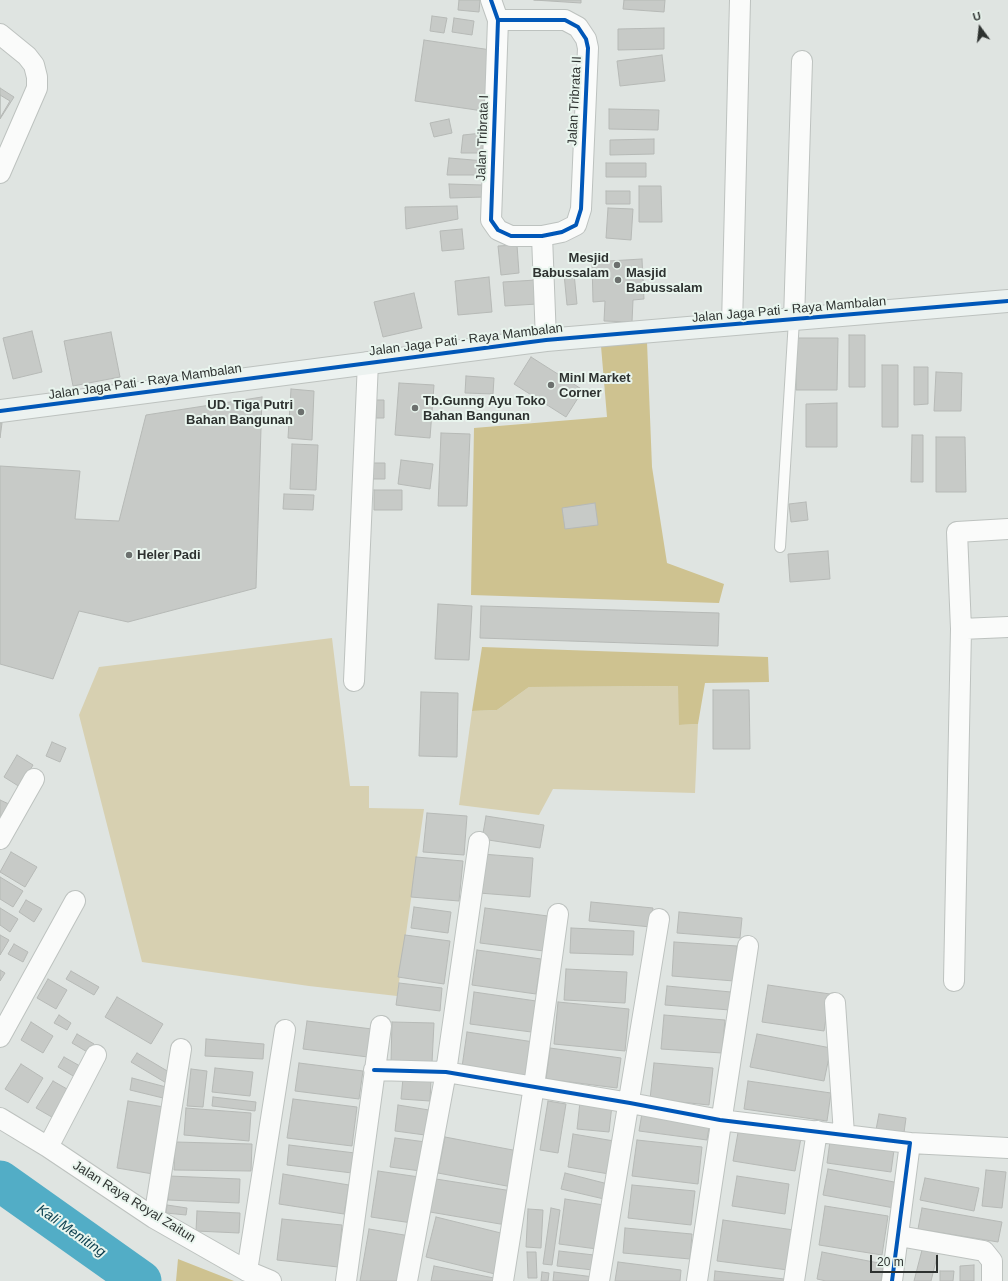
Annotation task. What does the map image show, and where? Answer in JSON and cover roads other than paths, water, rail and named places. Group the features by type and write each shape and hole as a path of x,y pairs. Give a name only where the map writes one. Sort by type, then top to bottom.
{"street":[{"name":"Jalan Tribrata I","path":"491,0 498,20 490,216 495,227 504,234 511,236 542,236"},
{"path":"732,325 740,0"},
{"name":"Jalan Tribrata II","path":"498,20 566,20 578,27 584,34 588,44 579,217 576,225 572,228 542,236"},
{"path":"0,34 27,56 34,65 37,77 37,88 2,162"},
{"path":"794,320 802,61"},
{"path":"542,236 546,340"},
{"name":"Jalan Jaga Pati - Raya Mambalan","path":"0,411 546,340 1008,301"},
{"path":"354,681 368,362"},
{"path":"954,981 961,629 957,532 1008,529"},
{"path":"961,629 1008,627"},
{"path":"0,839 34,779"},
{"path":"407,1281 446,1072 479,842"},
{"path":"0,1037 75,900"},
{"path":"503,1281 534,1086 558,914"},
{"path":"600,1281 659,919"},
{"path":"697,1281 720,1120 748,946"},
{"path":"835,1002 844,1134"},
{"path":"346,1281 381,1026"},
{"path":"247,1271 285,1030"},
{"path":"154,1218 181,1049"},
{"path":"48,1147 96,1056"},
{"path":"374,1070 446,1072 534,1086 720,1120 844,1134 910,1144 1008,1148"},
{"name":"Jalan Raya Royal Zaitun","path":"0,1118 48,1147 154,1218 247,1271 272,1281"},
{"path":"794,1281 817,1131"},
{"path":"892,1281 910,1144"},
{"path":"899,1236 984,1251 992,1261 992,1281"}],"lane":[{"path":"780,547 794,320"}],"waterway":[{"name":"Kali Meniting","path":"0,1181 141,1281"}],"place":[{"name":"Mesjid Babussalam","path":"617,265"},
{"name":"Masjid Babussalam","path":"618,280"},
{"name":"Minl Market Corner","path":"551,385"},
{"name":"Tb.Gunng Ayu Toko Bahan Bangunan","path":"415,408"},
{"name":"UD. Tiga Putri Bahan Bangunan","path":"301,412"},
{"name":"Heler Padi","path":"129,555"}]}
